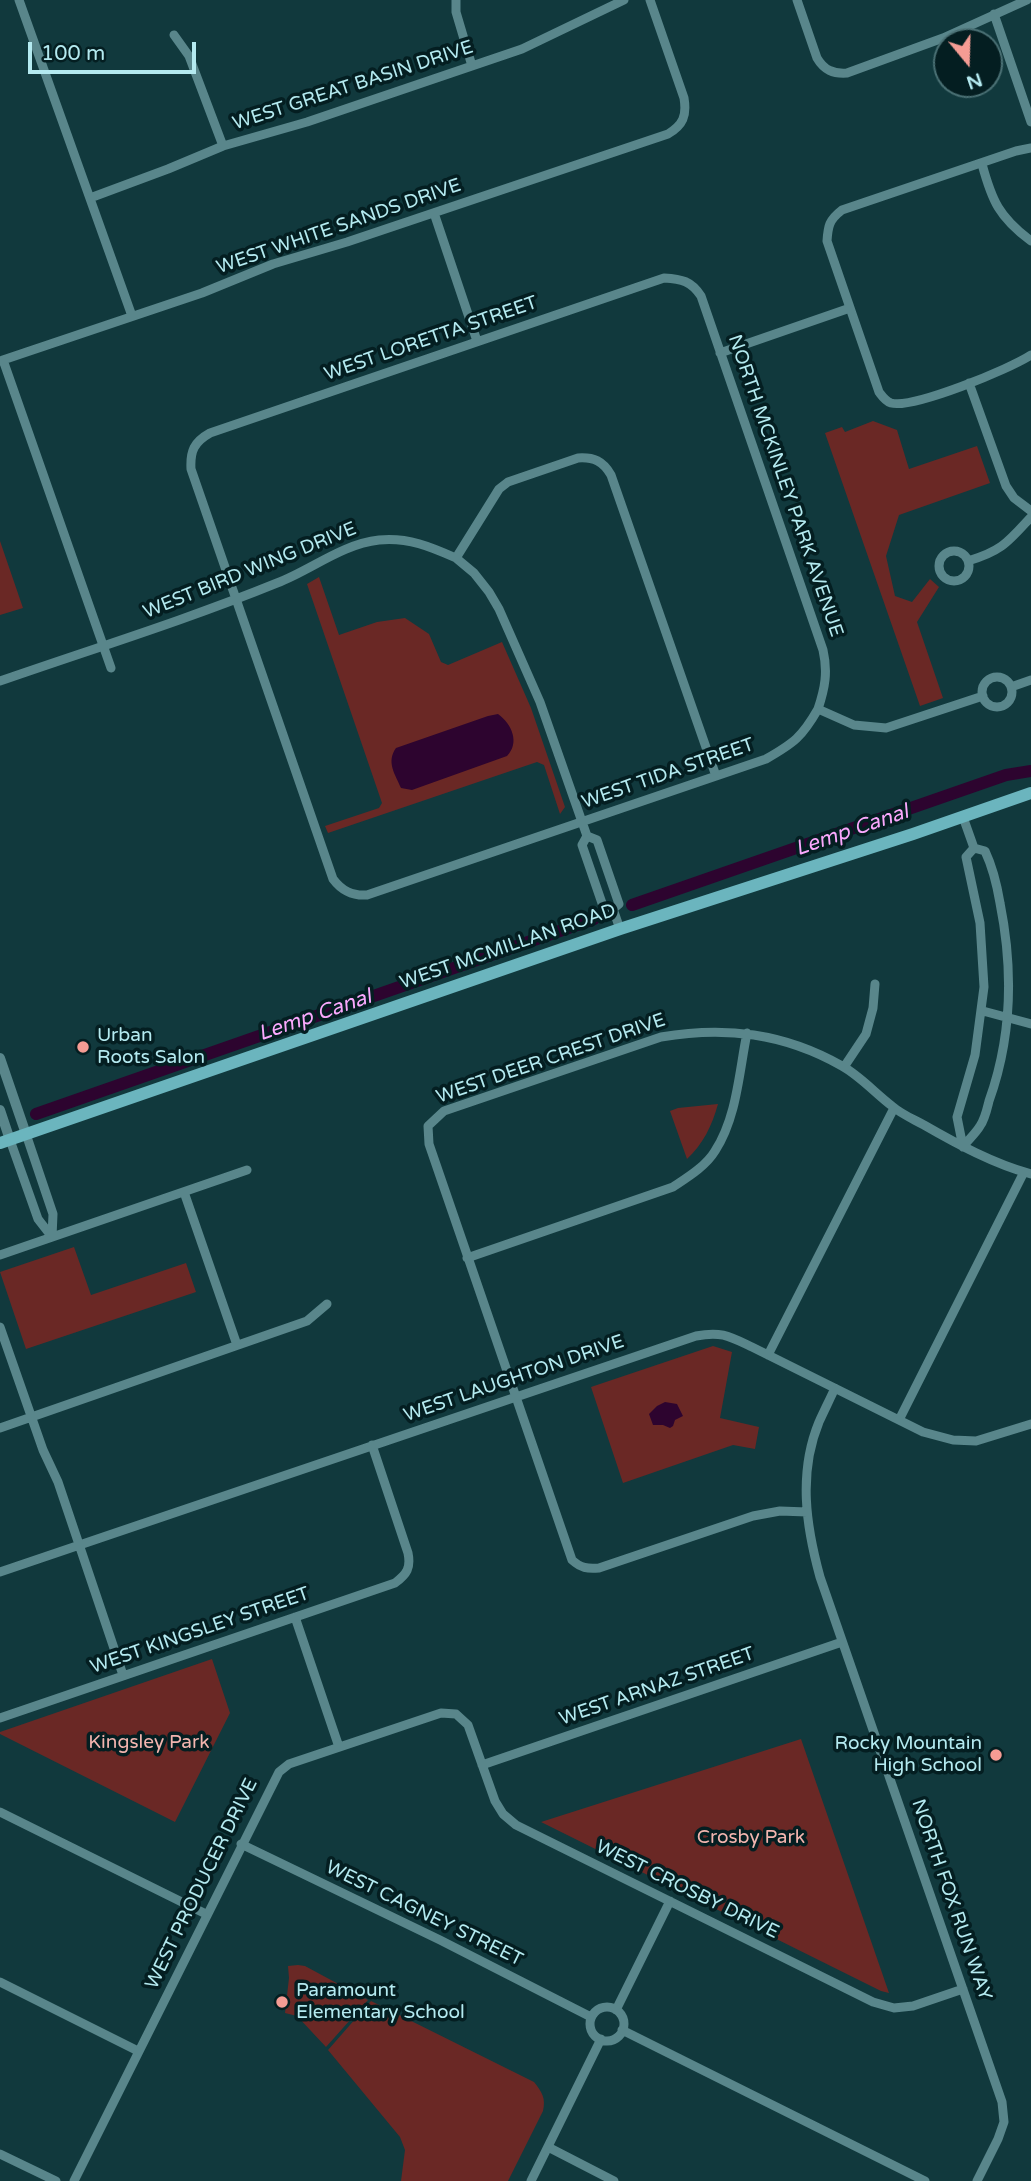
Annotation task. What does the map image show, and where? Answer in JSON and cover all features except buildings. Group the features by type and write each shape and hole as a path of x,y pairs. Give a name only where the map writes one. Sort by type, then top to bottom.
{"main road":[{"name":"WEST MCMILLAN ROAD","path":"5,1141 620,929 1031,793"}],"street":[{"path":"19,0 132,316"},
{"path":"456,0 456,12 472,66"},
{"name":"WEST GREAT BASIN DRIVE","path":"90,198 223,146 307,122 522,49 624,0"},
{"name":"WEST WHITE SANDS DRIVE","path":"2,360 202,293 273,264 348,242 668,134 678,128 686,109 650,0"},
{"path":"797,0 817,58 829,71 847,73 943,38 1027,0"},
{"path":"994,14 1031,122"},
{"path":"174,35 189,56 223,146"},
{"path":"1031,148 842,210 828,225 827,242 879,392 885,400 908,403 969,383 1031,355"},
{"path":"982,164 993,201 1001,214 1031,241"},
{"path":"434,213 477,341"},
{"name":"WEST LORETTA STREET","path":"236,600 191,469 192,447 200,438 664,278 687,281"},
{"name":"NORTH MCKINLEY PARK AVENUE","path":"687,281 701,296 823,650 826,666 825,688 818,709"},
{"path":"720,353 850,308"},
{"path":"2,360 111,668"},
{"path":"969,383 1006,486 1014,498 1031,511"},
{"path":"587,836 582,845 604,909 613,909 619,904 597,840 587,836 540,702 499,609 474,573 456,558 499,489 508,482 578,458 598,460 606,467 716,776"},
{"path":"968,561 1003,547 1031,517"},
{"name":"WEST BIRD WING DRIVE","path":"0,681 236,600 290,578 344,550 377,540 423,543 456,558"},
{"name":"WEST TIDA STREET","path":"236,600 333,879 337,885 355,896 367,895 766,759 791,745 818,709"},
{"path":"995,678 1004,679 1011,687 1011,696 1002,706 988,704 983,696 986,682 995,678"},
{"path":"1011,687 1031,680"},
{"path":"818,709 854,725 886,728 983,696"},
{"path":"963,817 974,848"},
{"path":"963,1147 957,1117 975,1055 983,1011 984,986 980,923 967,857 974,848"},
{"path":"963,1147 981,1125 1001,1060 1009,963 994,869 985,851 974,848"},
{"path":"613,909 620,929"},
{"path":"844,1067 866,1034 873,1008 875,984"},
{"path":"983,1011 1031,1024"},
{"name":"WEST DEER CREST DRIVE","path":"467,1258 429,1144 428,1126 444,1111 661,1037 692,1031 718,1030 785,1041 844,1067 894,1108 963,1147 1028,1173"},
{"path":"747,1034 733,1107 726,1128 715,1153 695,1172 673,1187 467,1258 567,1551 580,1567 599,1569 753,1516 780,1511 807,1512"},
{"path":"0,1058 53,1214 52,1237"},
{"path":"768,1355 894,1108"},
{"path":"0,1110 5,1141 38,1219 52,1237"},
{"path":"0,1255 247,1170"},
{"path":"899,1420 1028,1173"},
{"path":"184,1192 237,1345"},
{"path":"0,1428 307,1321 327,1304"},
{"path":"0,1326 43,1450 58,1482 123,1675"},
{"name":"WEST LAUGHTON DRIVE","path":"0,1572 696,1336 713,1333 728,1336 922,1432 964,1441 986,1439 1031,1424"},
{"name":"NORTH FOX RUN WAY","path":"835,1388 818,1424 808,1461 805,1497 810,1542 842,1642 1002,2102 1004,2122 977,2181"},
{"name":"WEST KINGSLEY STREET","path":"0,1718 395,1583 408,1571 410,1562 372,1445"},
{"path":"295,1617 340,1747"},
{"name":"WEST ARNAZ STREET","path":"482,1765 842,1642"},
{"name":"WEST PRODUCER DRIVE","path":"74,2181 279,1772 289,1764 441,1713 456,1714"},
{"name":"WEST CROSBY DRIVE","path":"456,1714 468,1725 495,1801 503,1814 516,1825 873,2002 894,2008 914,2007 964,1989"},
{"path":"0,1812 206,1914"},
{"name":"WEST CAGNEY STREET","path":"241,1844 440,1940 591,2017"},
{"path":"616,2010 670,1901"},
{"path":"0,1982 138,2051"},
{"path":"601,2008 616,2010 623,2017 622,2030 613,2039 601,2039 591,2030 591,2017 601,2008"},
{"path":"622,2030 925,2181"},
{"path":"531,2181 601,2039"},
{"path":"548,2147 614,2181"},
{"path":"0,2154 56,2181"}],"green space":[{"path":"873,421 897,430 909,469 977,446 990,483 899,515 886,556 895,596 912,602 930,579 939,587 917,622 943,698 920,706 825,433 842,427 845,432"},
{"path":"0,541 23,608 0,615"},
{"path":"319,577 339,635 377,622 405,618 429,634 441,662 448,665 502,642 531,708 565,807 560,814 544,765 537,762 328,833 325,826 379,808 382,803 307,584"},
{"path":"718,1104 706,1134 687,1159 670,1111"},
{"path":"74,1247 91,1295 186,1263 196,1292 26,1349 0,1272"},
{"path":"713,1346 732,1352 720,1418 759,1427 755,1449 733,1445 623,1483 591,1387"},
{"name":"Kingsley Park","path":"212,1659 230,1713 175,1822 0,1734 0,1732"},
{"name":"Crosby Park","path":"801,1739 889,1993 541,1822"},
{"path":"288,1966 305,1966 368,2000 326,2047 297,2016 285,2013"},
{"path":"371,2001 534,2082 544,2099 543,2111 508,2181 401,2181 405,2150 400,2137 328,2050"}],"shaded area":[{"path":"498,714 513,734 513,745 507,756 412,790 401,788 392,763 396,748"},
{"path":"665,1402 677,1404 683,1416 675,1420 670,1428 653,1425 649,1414"}],"waterway":[{"name":"Lemp Canal","path":"632,905 1006,775 1031,771"},
{"name":"Lemp Canal","path":"36,1114 594,919"}],"place":[{"name":"Urban Roots Salon","path":"83,1047"},
{"name":"Rocky Mountain High School","path":"996,1755"},
{"name":"Paramount Elementary School","path":"282,2002"}]}
